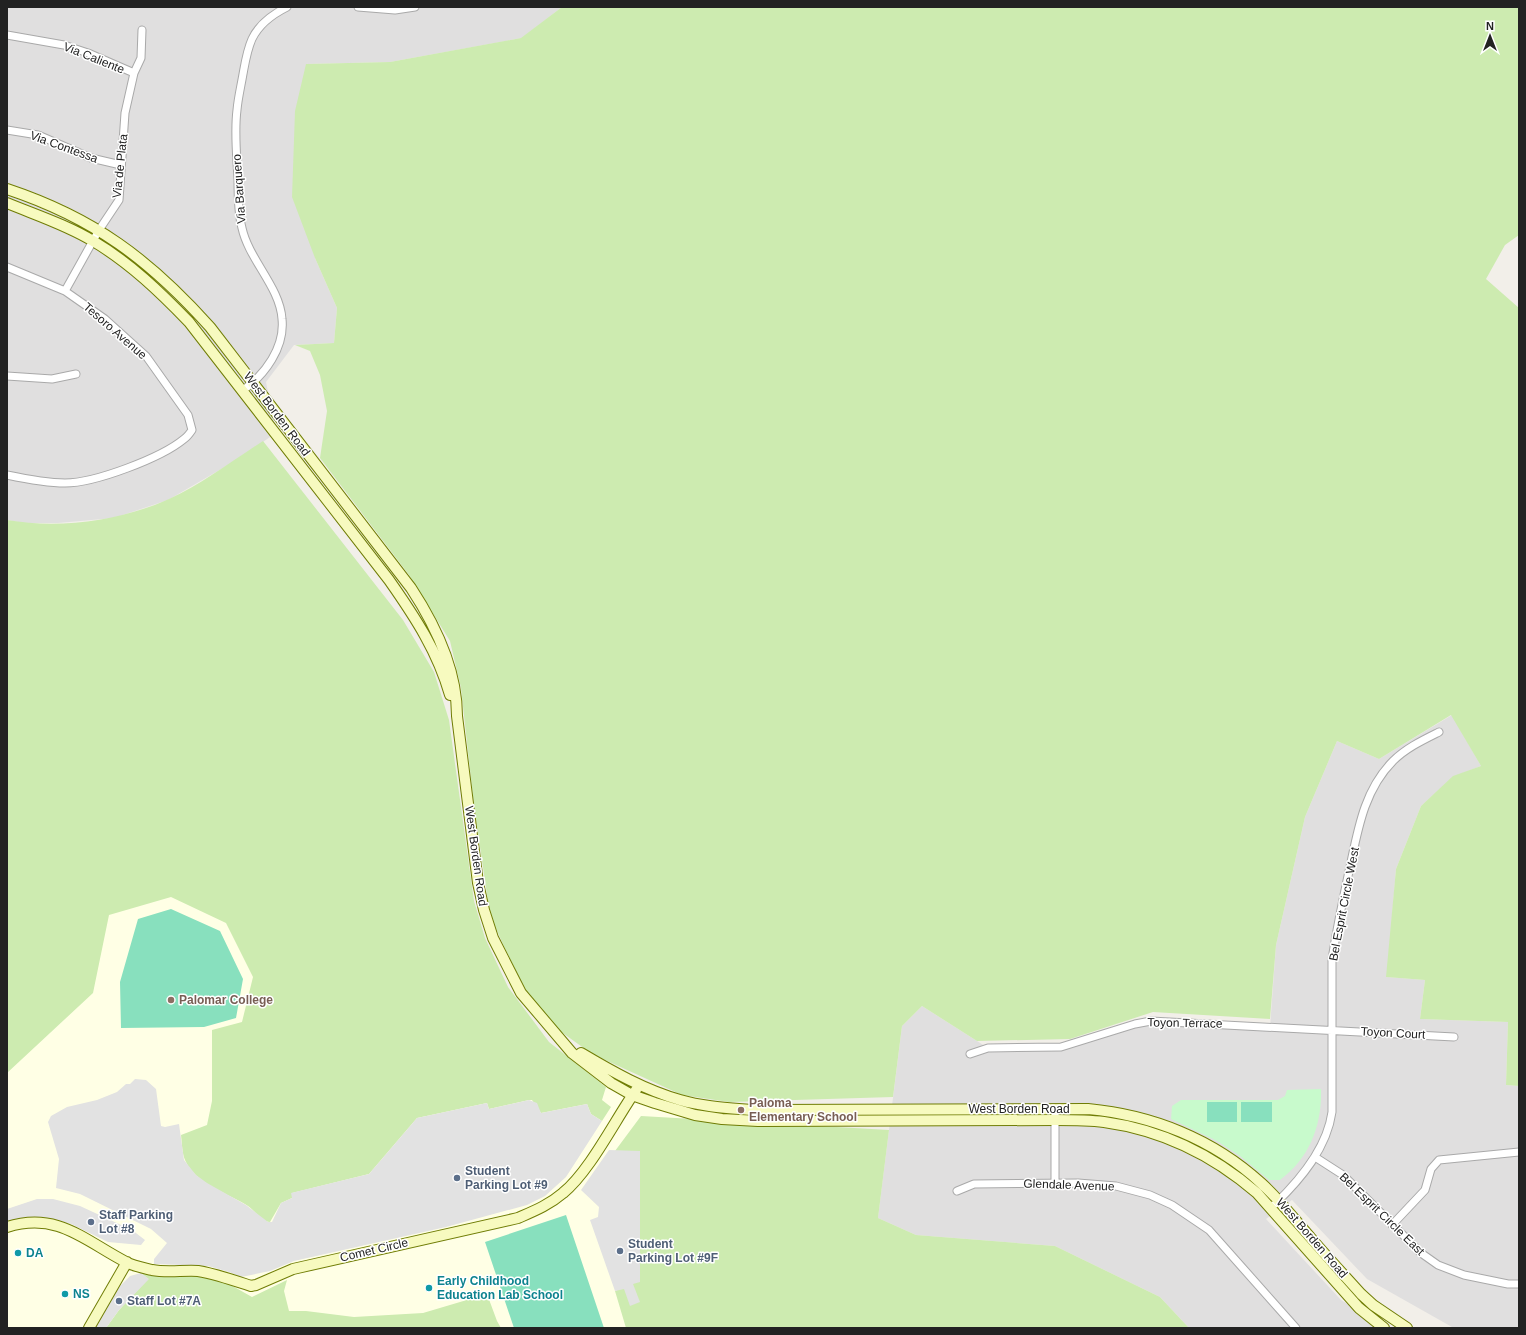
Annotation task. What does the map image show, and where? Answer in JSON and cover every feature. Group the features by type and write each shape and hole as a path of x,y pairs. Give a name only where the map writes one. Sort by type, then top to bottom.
{"main road":[{"name":"West Borden Road","path":"7,189 30,197 76,217 99,230 120,243 151,267 180,293 210,327 254,383 411,588 426,611 450,667 457,699 457,716 478,883 492,938 522,993 536,1012 566,1044 572,1053 611,1083 632,1095 695,1115 722,1119 758,1121 1055,1120 1104,1122 1156,1133 1184,1144 1242,1180 1271,1208 1354,1302 1384,1328"},
{"name":"West Borden Road","path":"7,203 68,228 93,241 117,257 154,287 189,322 389,580 419,622 443,672 457,716"},
{"name":"West Borden Road","path":"566,1044 639,1085 690,1102 753,1110 1055,1108 1121,1113 1169,1126 1191,1136 1249,1172 1279,1200 1361,1294 1402,1327"},
{"name":"Comet Circle","path":"7,1227 17,1224 35,1223 61,1227 76,1232 127,1262 154,1270 197,1271 219,1275 251,1286 304,1266 518,1218 543,1208 564,1193 584,1169 639,1085"},
{"path":"89,1328 127,1262"}],"street":[{"path":"269,7 274,14"},
{"name":"Via Barquero","path":"243,390 254,383 269,364 281,340 282,319 279,302 248,246 242,228 236,149 236,116 246,57 252,38 274,14 288,7"},
{"path":"358,7 395,10 415,7"},
{"name":"Via de Plata","path":"66,291 99,230 119,200 125,114 134,73 141,58 142,30"},
{"name":"Via Caliente","path":"7,35 64,45 88,53 134,73"},
{"name":"Via Contessa","path":"7,130 38,136 90,158 121,165"},
{"name":"Tesoro Avenue","path":"7,267 66,291 105,319 146,356 188,415 192,430 185,439 163,452 137,464 96,477 65,483 7,475"},
{"path":"7,376 52,379 76,374"},
{"name":"Bel Esprit Circle West","path":"1271,1208 1315,1156 1330,1127 1332,1112 1333,954 1362,814 1369,794 1393,761 1413,745 1439,732"},
{"name":"Toyon Terrace","path":"970,1054 988,1048 1061,1047 1135,1024 1151,1021 1332,1030"},
{"name":"Toyon Court","path":"1332,1030 1454,1037"},
{"path":"1055,1108 1055,1183"},
{"path":"1392,1225 1425,1190 1431,1169 1439,1160 1519,1152"},
{"name":"Bel Esprit Circle East","path":"1315,1156 1343,1175 1421,1253 1438,1265 1464,1275 1508,1284 1519,1284"},
{"name":"Glendale Avenue","path":"957,1191 974,1184 1055,1183 1116,1186 1150,1195 1184,1212 1209,1230 1225,1245 1296,1328"}],"shaded area":[{"path":"7,7 562,7 522,38 390,62 306,64 315,258 337,308 334,343 294,345 266,382 276,433 235,461 168,500 114,518 58,523 24,523 7,520"},
{"name":"Palomar College","path":"7,662 282,670 337,1058 594,1065 644,1093 683,1107 676,1328 7,1328"},
{"path":"1452,715 1481,766 1453,777 1421,806 1396,869 1387,977 1425,980 1420,1019 1508,1022 1506,1085 1519,1086 1519,1328 1452,1327 1367,1279 1292,1200 1266,1219 1341,1300 1386,1328 1189,1328 1160,1297 1055,1246 916,1235 878,1218 902,1026 922,1006 988,1048 1052,1048 1135,1024 1270,1027 1276,945 1305,817 1337,741 1379,759"},
{"name":"Student Parking Lot #9","path":"135,1079 146,1080 156,1089 161,1126 165,1127 179,1124 184,1160 196,1175 207,1183 246,1205 268,1222 272,1222 281,1203 292,1198 291,1193 369,1174 417,1118 487,1103 489,1109 529,1100 537,1103 541,1113 587,1104 591,1114 602,1121 566,1177 545,1196 527,1205 446,1227 294,1261 270,1271 241,1277 208,1266 154,1264 154,1259 167,1243 151,1229 80,1194 56,1188 59,1159 48,1122 51,1116 67,1107 97,1100 117,1092 126,1084 130,1084"},
{"name":"Student Parking Lot #9F","path":"609,1150 640,1151 640,1282 633,1284 640,1302 630,1306 624,1289 615,1291 590,1220 598,1217 599,1207 581,1190"},
{"name":"Staff Parking Lot #8","path":"37,1199 53,1199 80,1206 132,1230 145,1240 141,1245 108,1242 71,1224 53,1219 31,1217 7,1221 7,1209"},
{"name":"Staff Lot #7A","path":"141,1273 149,1279 119,1310 106,1328 91,1328 119,1287 130,1276"}],"green space":[{"path":"562,7 1519,7 1519,235 1505,245 1486,279 1519,308 1519,1086 1506,1085 1508,1022 1420,1019 1425,980 1386,977 1396,869 1421,806 1453,776 1481,766 1451,715 1379,759 1337,741 1305,817 1276,945 1270,1019 1153,1012 1070,1039 977,1041 922,1006 902,1026 893,1097 729,1102 682,1095 592,1054 560,1031 529,996 506,951 490,915 474,806 461,688 450,641 409,575 320,458 327,411 320,375 310,351 295,345 334,343 337,308 315,258 292,197 295,111 306,64 390,62 521,38"},
{"path":"263,441 403,620 434,672 449,720 474,901 485,938 508,987 549,1042 606,1087 602,1100 611,1107 602,1121 591,1114 587,1104 541,1113 532,1100 489,1109 487,1103 417,1118 369,1174 292,1193 292,1198 281,1203 270,1222 267,1222 261,1218 240,1201 204,1182 190,1168 185,1160 183,1151 181,1135 207,1125 212,1101 212,1030 242,1022 253,977 226,923 171,897 109,915 93,993 7,1073 7,520 27,523 69,523 110,518 150,507 181,493 205,479"},
{"path":"171,909 220,931 243,979 236,1018 204,1027 121,1028 120,982 138,919"},
{"path":"1321,1089 1319,1115 1312,1140 1299,1162 1280,1180 1269,1180 1240,1156 1217,1141 1171,1119 1172,1106 1181,1100 1278,1100 1285,1096 1287,1090"},
{"path":"1207,1102 1237,1102 1237,1122 1207,1122"},
{"path":"1241,1102 1272,1102 1272,1122 1241,1122"},
{"path":"641,1116 889,1130 878,1218 916,1235 1055,1246 1160,1297 1189,1328 626,1328 615,1291 633,1284 639,1151 615,1151"},
{"path":"566,1215 604,1328 514,1328 485,1242"},
{"path":"141,1273 208,1277 229,1284 252,1297 287,1280 284,1291 289,1311 306,1311 354,1317 423,1313 487,1294 501,1328 106,1328 119,1310 148,1279"}],"place":[{"name":"Palomar College","path":"171,1000"},
{"name":"Paloma Elementary School","path":"741,1110"},
{"name":"Student Parking Lot #9","path":"457,1178"},
{"name":"Staff Parking Lot #8","path":"91,1222"},
{"name":"Student Parking Lot #9F","path":"620,1251"},
{"name":"DA","path":"18,1253"},
{"name":"Early Childhood Education Lab School","path":"429,1288"},
{"name":"NS","path":"65,1294"},
{"name":"Staff Lot #7A","path":"119,1301"}]}
